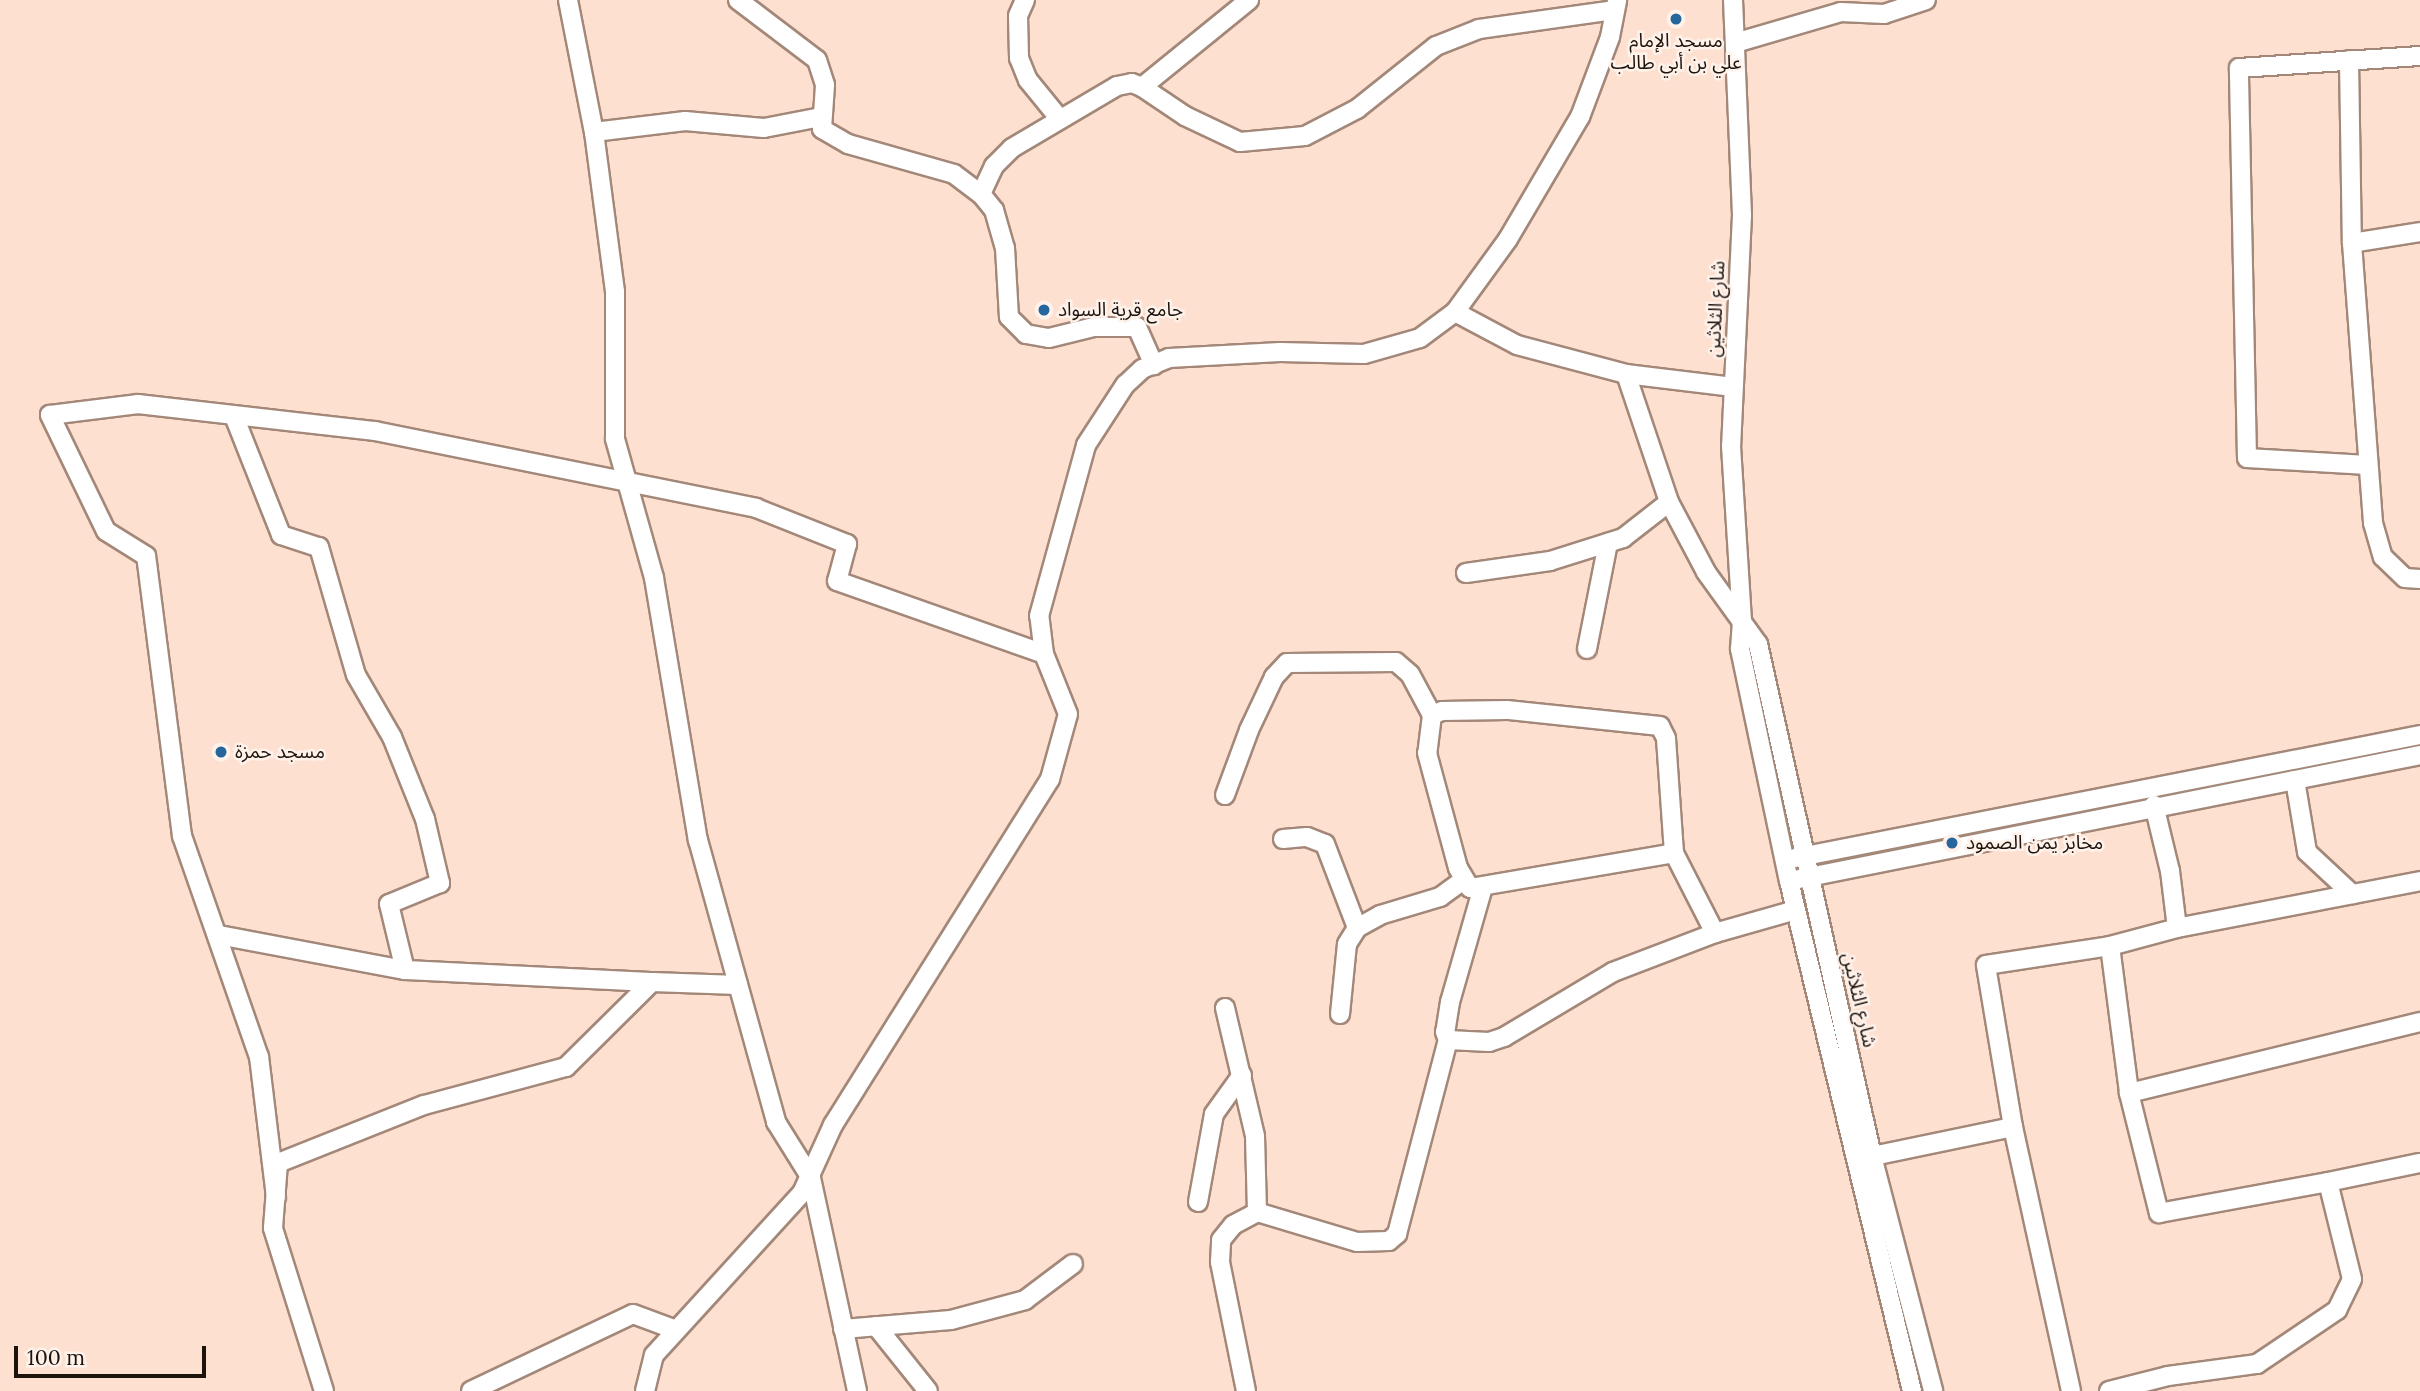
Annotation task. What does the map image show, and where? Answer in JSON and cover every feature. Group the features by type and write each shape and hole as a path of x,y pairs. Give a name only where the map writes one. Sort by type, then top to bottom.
{"street":[{"path":"568,0 594,132 615,292 615,439 654,578 698,839 776,1122 811,1178 857,1391"},
{"path":"738,0 817,60 825,85 822,129 848,144 954,174 981,194 994,210 1005,248 1009,317 1026,334 1049,338 1094,327 1137,327 1154,365"},
{"path":"1025,0 1018,16 1019,58 1028,80 1059,118"},
{"path":"1142,87 1250,0"},
{"name":"شارع الثلاثين","path":"1733,0 1742,215 1733,387 1733,504 1742,621 1740,649 1796,910 1864,1158 1933,1391"},
{"path":"1735,43 1842,6 1884,14 1926,0"},
{"path":"645,1391 654,1355 811,1178 833,1125 1049,779 1068,714 1044,654 1038,616 1086,445 1125,385 1169,358 1280,352 1364,354 1420,338 1455,312 1508,239 1580,117 1609,37 1615,5 1479,29 1436,46 1357,109 1305,136 1240,142 1185,116 1142,87 1117,86 1012,148 994,166 981,194"},
{"path":"2367,465 2247,458 2239,68 2420,56"},
{"path":"2349,60 2352,243 2373,523 2383,557 2405,578 2420,579"},
{"path":"594,132 685,121 764,128 821,117"},
{"path":"2352,243 2420,232"},
{"path":"1455,312 1517,345 1626,374 1733,387"},
{"path":"1626,374 1669,502 1706,572 1742,621"},
{"path":"276,1197 259,1057 219,935 182,836 146,556 106,531 50,415 138,404 374,431 628,485 756,508 847,544 837,581 1044,654"},
{"path":"234,416 281,535 319,547 355,675 392,737 425,819 440,883 389,904 405,970"},
{"path":"1466,573 1550,561 1623,538 1669,502"},
{"path":"1587,649 1608,543"},
{"name":"شارع الثلاثين","path":"1742,621 1758,644 1805,856 1912,1391"},
{"path":"1225,795 1274,677 1287,663 1396,662 1410,674 1432,715 1427,753 1462,881 1470,888 1674,853"},
{"path":"1432,715 1442,711 1507,710 1660,726 1666,738 1674,853 1715,933"},
{"path":"1784,860 2420,735"},
{"path":"1789,881 2154,805 2420,755"},
{"path":"2295,780 2307,852 2351,894"},
{"path":"2154,805 2170,871 2177,928"},
{"path":"1283,838 1307,837 1325,844 1357,928"},
{"path":"1340,1014 1347,944 1357,928 1380,915 1440,897 1462,881"},
{"path":"2071,1391 2013,1126 1986,965 2110,946 2177,928 2420,881"},
{"path":"1246,1391 1220,1262 1221,1240 1233,1225 1257,1212 1357,1242 1389,1241 1397,1234 1448,1040 1445,1032 1450,1002 1483,887"},
{"path":"1448,1040 1489,1042 1504,1037 1613,972 1715,933 1796,910"},
{"path":"219,935 405,970 738,985"},
{"path":"2110,946 2129,1093 2160,1213 2420,1163"},
{"path":"324,1391 273,1228 278,1163 424,1105 566,1067 652,982"},
{"path":"1225,1008 1255,1136 1257,1212"},
{"path":"2129,1093 2420,1022"},
{"path":"1198,1202 1214,1114 1242,1074"},
{"path":"1864,1158 2013,1126"},
{"path":"2109,1391 2168,1376 2258,1364 2337,1310 2351,1279 2328,1182"},
{"path":"843,1329 951,1320 1026,1300 1073,1264"},
{"path":"471,1391 633,1314 676,1330"},
{"path":"876,1326 928,1391"}],"place":[{"name":"مسجد الإمام علي بن أبي طالب","path":"1676,19"},
{"name":"جامع قرية السواد","path":"1044,310"},
{"name":"مسجد حمزة","path":"221,752"},
{"name":"مخابز يمن الصمود","path":"1952,843"}]}
